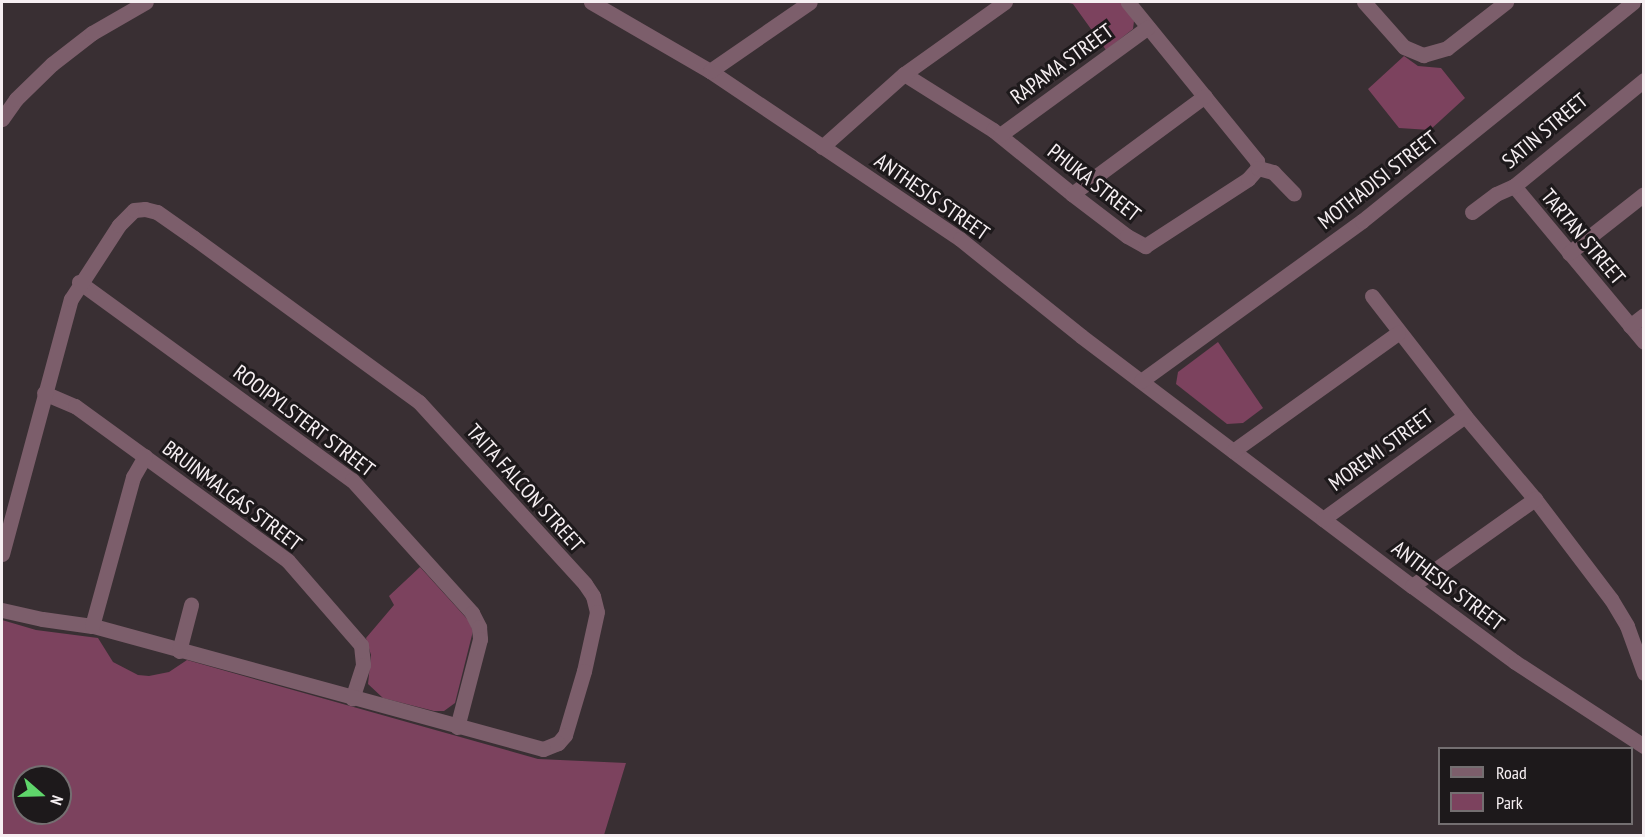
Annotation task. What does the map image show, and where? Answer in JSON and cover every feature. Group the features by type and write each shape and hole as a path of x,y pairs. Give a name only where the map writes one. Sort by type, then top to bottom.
{"street":[{"path":"2,120 16,99 52,64 92,33 146,2"},
{"name":"ANTHESIS STREET","path":"591,2 710,71 960,239 1141,381 1412,586 1515,662 1644,746"},
{"path":"710,71 809,2"},
{"path":"822,147 904,74 1005,2"},
{"path":"1128,2 1254,155 1257,168 1273,172 1294,194"},
{"path":"1364,2 1404,47 1423,55 1447,48 1506,2"},
{"name":"MOTHADISI STREET","path":"1141,381 1362,221 1633,2"},
{"name":"RAPAMA STREET","path":"1000,135 1148,27"},
{"name":"PHUKA STREET","path":"904,74 1000,135 1072,194 1127,236 1145,246 1248,179 1257,168"},
{"name":"SATIN STREET","path":"1472,212 1514,186 1644,80"},
{"path":"1072,194 1205,96"},
{"name":"TARTAN STREET","path":"1514,186 1644,342"},
{"path":"1569,253 1644,194"},
{"name":"TAITA FALCON STREET","path":"2,554 67,308 79,282 129,213 145,209 157,212 419,402 585,584 596,602 596,623 562,739 552,747 543,749 92,626 42,620 2,610"},
{"name":"ROOIPYLSTERT STREET","path":"79,282 352,480 472,613 479,627 480,639 457,727"},
{"path":"1372,296 1398,333 1535,499 1620,614 1644,673"},
{"path":"1630,326 1644,315"},
{"path":"1233,451 1398,333"},
{"name":"BRUINMALGAS STREET","path":"44,393 68,402 282,556 361,645 362,674 352,698"},
{"name":"MOREMI STREET","path":"1323,519 1465,416"},
{"path":"92,626 133,477 145,456"},
{"path":"1412,586 1535,499"},
{"path":"179,651 191,605"}],"green space":[{"path":"1065,2 1121,2 1134,21 1133,29 1106,50 1073,4"},
{"path":"1404,56 1418,66 1441,68 1465,98 1430,130 1399,128 1368,89"},
{"path":"1218,342 1263,408 1243,423 1227,424 1176,384 1178,372"},
{"path":"420,567 469,621 473,631 455,703 444,711 434,711 383,698 368,684 371,655 366,638 394,605 389,596"},
{"path":"2,620 36,630 98,638 113,662 138,675 149,676 169,672 187,660 538,759 626,763 604,835 2,835"}]}
